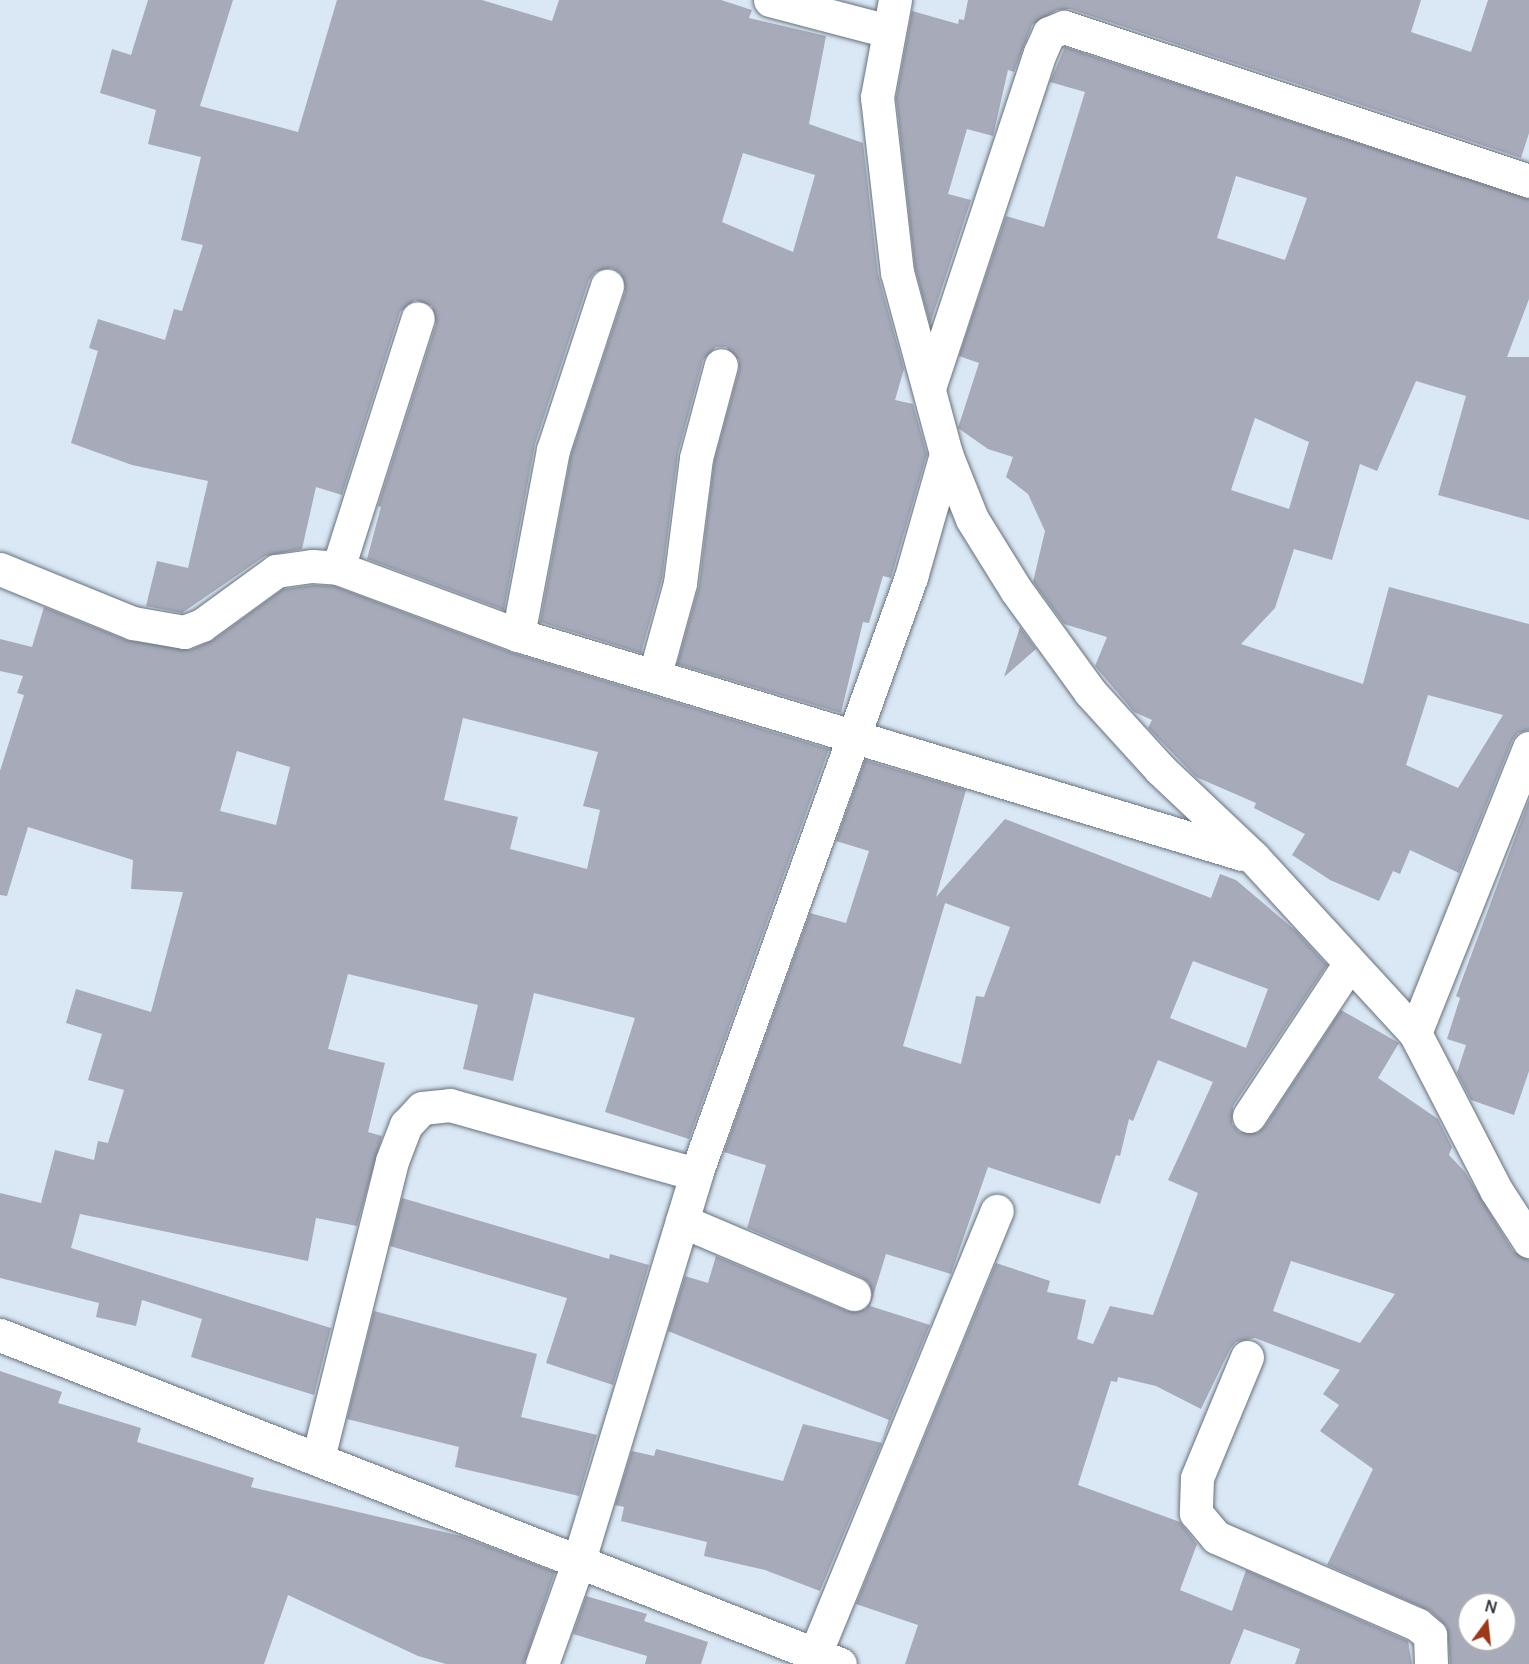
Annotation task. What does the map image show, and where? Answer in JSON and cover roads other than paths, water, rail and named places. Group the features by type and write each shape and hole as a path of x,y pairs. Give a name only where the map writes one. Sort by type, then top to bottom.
{"street":[{"path":"770,0 891,15 876,97 897,272 946,454 972,519 992,555 1090,692 1168,777 1253,857 1415,1033 1496,1190 1529,1241"},
{"path":"929,388 1049,33 1067,0"},
{"path":"1049,33 1064,27 1081,30 1529,180"},
{"path":"518,636 553,450 607,286"},
{"path":"338,568 418,318"},
{"path":"655,674 680,583 696,458 721,365"},
{"path":"542,1664 579,1560 696,1174 910,577 946,454"},
{"path":"0,569 133,622 184,632 202,625 276,571 312,566 338,568 518,636 655,674 1253,857"},
{"path":"1415,1033 1529,748"},
{"path":"1249,1116 1350,963"},
{"path":"318,1458 392,1161 406,1125 422,1108 450,1105 696,1174"},
{"path":"0,1335 828,1659 997,1211"},
{"path":"682,1221 854,1294"},
{"path":"1247,1357 1197,1478 1196,1513 1216,1537 1418,1625 1430,1635 1431,1664"}]}
